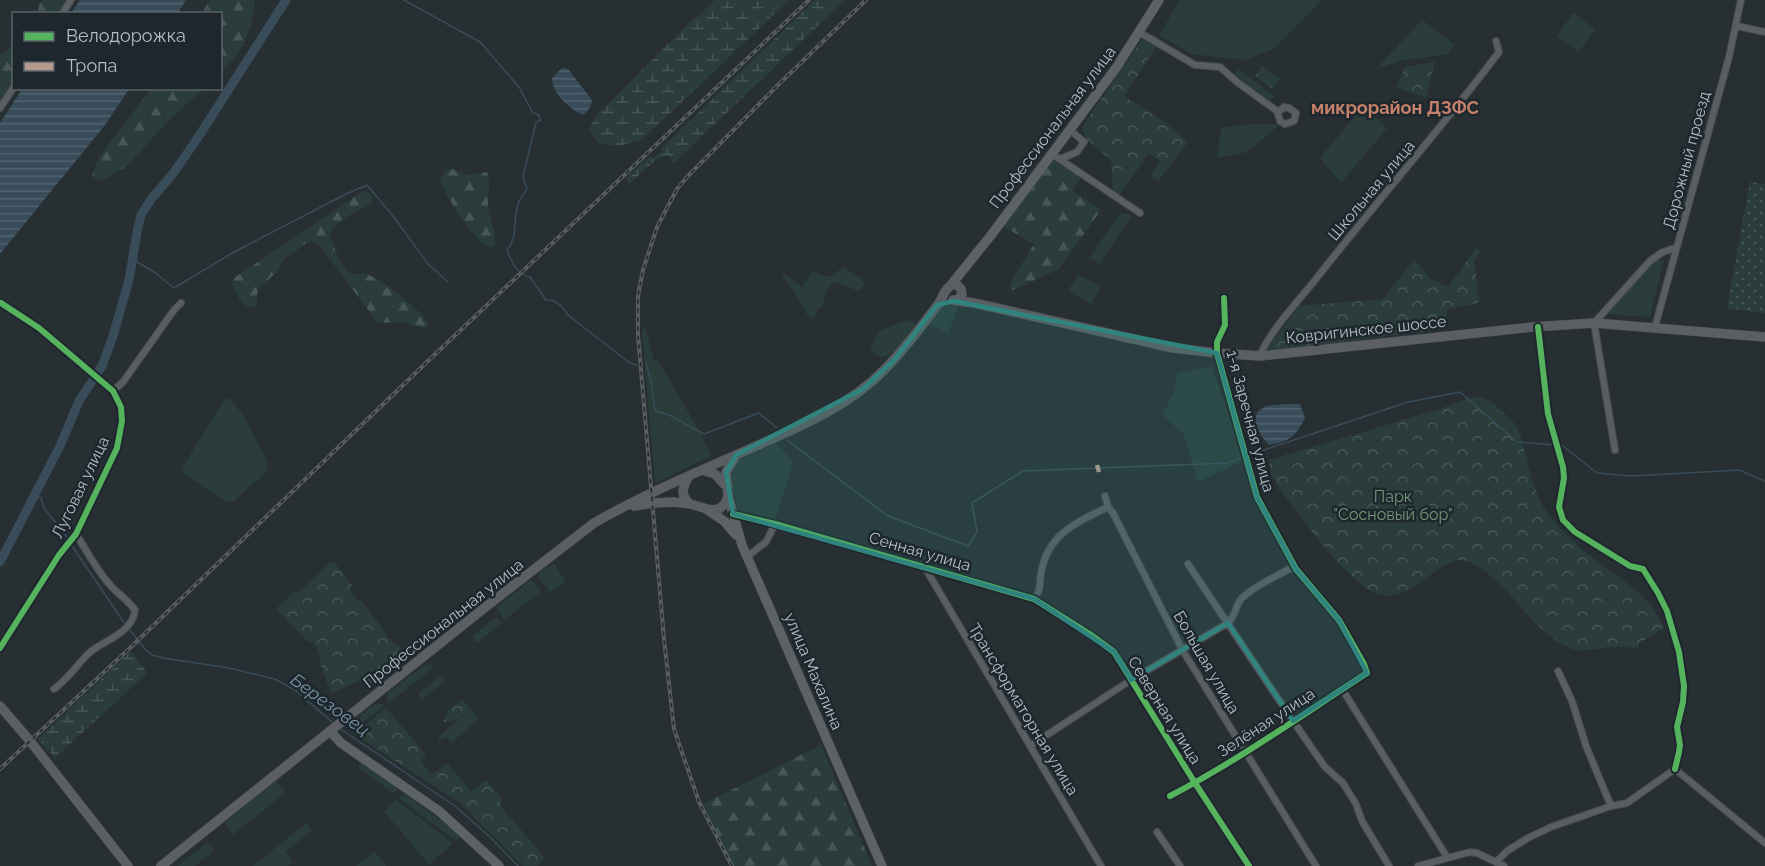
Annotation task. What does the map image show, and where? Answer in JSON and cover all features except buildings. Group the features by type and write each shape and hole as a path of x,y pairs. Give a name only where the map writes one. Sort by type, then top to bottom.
{"main road":[{"name":"Ковригинское шоссе","path":"955,293 974,303 1173,348 1260,356 1594,323 1765,337"},
{"name":"Профессиональная улица","path":"160,866 594,524 689,476 804,424 863,389 894,360 937,305 955,293"},
{"path":"726,486 726,472 736,455"},
{"path":"702,470 715,474 726,486"},
{"path":"689,476 682,491 685,500 690,504"},
{"name":"улица Махалина","path":"726,486 728,496"},
{"path":"625,507 653,503 690,504 706,509 719,509 725,504 728,496"},
{"path":"0,706 128,866"}],"street":[{"name":"Профессиональная улица","path":"955,293 965,269 1056,157 1070,130 1116,68 1159,0"},
{"name":"Дорожный проезд","path":"1655,327 1737,26 1741,0"},
{"path":"1737,26 1765,32"},
{"path":"1139,32 1195,65 1220,67 1278,112"},
{"name":"Школьная улица","path":"1260,356 1277,328 1499,52 1496,41"},
{"path":"0,108 12,90"},
{"path":"1056,157 1077,152 1084,142 1070,130"},
{"path":"1056,157 1140,213"},
{"path":"1615,450 1594,323 1650,261 1661,253 1677,247"},
{"name":"1-я Заречная улица","path":"1224,298 1225,325 1217,342 1217,353 1257,497 1296,569 1339,620 1364,664"},
{"name":"Луговая улица","path":"0,648 59,555 76,534 117,448 121,407 113,391 106,384 39,328 1,303"},
{"path":"113,391 123,382 181,303"},
{"path":"1496,862 1507,851 1551,827 1611,806 1627,803 1675,769 1680,752 1678,720 1684,686 1674,632 1658,592 1643,569 1630,566 1575,532 1563,520 1560,507 1564,478 1563,467 1548,414 1538,327"},
{"name":"улица Махалина","path":"728,496 742,545 882,866"},
{"name":"Большая улица","path":"1105,496 1108,507 1183,651 1316,866"},
{"path":"1034,599 1040,592 1041,573 1047,551 1054,541 1063,531 1108,507"},
{"path":"706,509 724,521 742,545"},
{"name":"Сенная улица","path":"733,514 924,566 1034,599 1091,635"},
{"path":"748,556 766,542 775,524"},
{"path":"54,689 76,669 88,653 110,641 127,627 135,610 107,582 76,534"},
{"path":"1188,564 1325,767 1343,783 1356,804 1362,821 1389,866"},
{"name":"Трансформаторная улица","path":"924,566 1101,866"},
{"path":"1030,746 1131,680 1228,623 1234,618 1240,600 1251,591 1289,569 1296,569"},
{"name":"Северная улица","path":"1091,635 1114,652 1249,866"},
{"name":"Зелёная улица","path":"1170,796 1245,752 1367,673 1364,664"},
{"path":"1558,671 1572,701 1586,746 1611,806"},
{"path":"1342,689 1447,857"},
{"path":"334,728 341,742 439,811 499,866"},
{"path":"1675,769 1765,843"},
{"path":"1157,832 1179,866"},
{"path":"1418,866 1470,852 1504,866"}],"highlighted area":[{"path":"954,301 1217,353 1257,497 1296,569 1339,620 1367,673 1293,721 1228,623 1131,680 1114,652 1034,599 733,514 726,472 736,455 863,389 894,360 937,305"}],"green space":[{"path":"43,0 68,0 60,12 37,12"},
{"path":"210,0 255,0 246,40 222,71 222,12 203,12"},
{"path":"715,0 789,0 642,140 619,146 598,143 589,130 595,117"},
{"path":"815,0 845,0 674,163 667,155 657,159 629,184 626,178 649,157 656,156 663,151 661,149"},
{"path":"1180,0 1322,0 1274,49 1244,60 1191,54 1159,35"},
{"path":"1573,13 1595,29 1579,52 1557,36"},
{"path":"1422,20 1455,45 1447,54 1400,61 1376,69"},
{"path":"1144,37 1158,45 1124,96 1162,120 1188,142 1158,181 1150,176 1160,161 1149,153 1120,194 1113,190 1111,160 1086,139 1082,127"},
{"path":"12,43 12,85 0,104 0,54 7,51"},
{"path":"1435,62 1426,98 1396,87 1405,67"},
{"path":"1262,66 1280,78 1273,89 1255,76"},
{"path":"1238,69 1274,96 1270,101 1234,74"},
{"path":"150,90 202,90 170,119 126,167 101,181 92,176 99,157"},
{"path":"1363,107 1387,128 1341,183 1320,158"},
{"path":"1251,124 1280,124 1247,152 1217,158 1221,128"},
{"path":"1052,158 1081,177 1072,190 1101,210 1059,269 1011,291 1010,283 1034,244 1003,226"},
{"path":"453,169 465,175 487,172 488,208 495,234 494,246 486,247 449,199 440,180 445,171"},
{"path":"1750,182 1765,184 1765,313 1727,308"},
{"path":"363,191 372,195 372,203 349,215 331,232 331,240 336,251 348,272 367,274 391,288 423,316 428,322 426,328 402,322 378,323 320,246 312,242 305,244 284,259 276,273 261,286 257,293 255,307 246,306 243,303 232,284 234,278"},
{"path":"1120,213 1132,215 1100,264 1089,258"},
{"path":"1476,248 1481,252 1474,260 1478,303 1448,309 1443,329 1270,351 1269,346 1299,306 1383,299 1414,260 1431,279 1448,287"},
{"path":"1657,259 1664,260 1650,317 1605,314"},
{"path":"843,267 862,279 865,284 859,291 835,282 832,284 825,296 823,306 819,307 813,319 808,316 794,291 782,276 784,273 802,287 813,271 825,277 833,275"},
{"path":"1078,274 1101,287 1091,304 1068,291"},
{"path":"943,303 959,304 948,334 927,322"},
{"path":"906,320 917,324 895,352 880,358 870,350 879,331"},
{"path":"645,327 654,361 658,361 700,432 711,456 655,483 642,330"},
{"path":"1212,367 1245,460 1198,482 1184,435 1163,415 1175,388 1177,373"},
{"name":"Парк \"Сосновый бор\"","path":"1476,396 1492,402 1514,423 1520,434 1533,484 1543,507 1560,529 1585,552 1635,589 1651,605 1664,627 1639,642 1638,649 1628,647 1585,650 1570,648 1555,640 1542,629 1507,591 1482,569 1467,561 1458,560 1448,564 1405,591 1393,595 1381,595 1355,579 1340,565 1279,488 1271,474 1269,460"},
{"path":"229,398 244,416 268,467 265,473 233,502 227,502 184,474 182,468 224,400"},
{"path":"777,443 793,463 774,524 738,509 732,486 733,463"},
{"path":"334,562 352,585 349,589 358,601 362,601 393,643 397,644 405,655 370,685 366,678 331,693 317,647 306,640 276,609 295,591 298,593"},
{"path":"554,563 566,582 550,592 539,578 539,572"},
{"path":"531,580 542,591 504,620 496,607"},
{"path":"496,617 501,623 477,643 472,637"},
{"path":"131,651 147,673 55,758 38,739"},
{"path":"431,664 434,667 388,704 388,693 424,665"},
{"path":"441,675 446,680 422,700 418,694"},
{"path":"462,699 470,709 456,720 443,722 448,711"},
{"path":"374,704 384,706 355,729 350,725"},
{"path":"386,708 426,755 420,761 432,775 447,763 471,791 486,780 502,799 500,801 502,808 545,858 537,866 523,866 460,803 354,734"},
{"path":"470,709 479,719 451,743 446,737 440,741 438,738"},
{"path":"821,745 872,866 733,866 703,804"},
{"path":"362,763 398,789 393,793 358,767"},
{"path":"275,780 286,792 233,835 225,823"},
{"path":"404,793 461,836 456,841 398,798"},
{"path":"396,800 453,843 429,865 384,811"},
{"path":"306,823 312,830 286,852 293,862 288,866 253,866"},
{"path":"208,842 215,850 195,866 178,866"},
{"path":"374,851 386,866 356,866"}],"water":[{"path":"80,0 186,0 179,12 72,12"},
{"path":"562,68 568,69 592,100 589,109 583,115 567,105 555,89 552,78"},
{"path":"21,90 128,90 105,125 0,254 0,123"},
{"path":"1300,404 1305,418 1291,437 1269,445 1255,423 1257,412 1266,406"}],"waterway":[{"path":"0,562 60,446 79,401 102,366 129,280 141,215 197,139 286,0"},
{"path":"404,0 480,42 519,87 533,113 539,115 540,121 536,122 523,177 527,189 517,208 513,239 507,250 515,267 530,277 546,300 559,304 568,315 627,361 636,365"},
{"path":"132,259 154,272 174,288 234,252 367,185 428,264 448,282"},
{"path":"646,363 655,411 669,415 704,434 759,413 777,428"},
{"path":"1249,455 1408,402 1460,392 1517,442 1555,445"},
{"path":"787,440 888,516 968,546 977,532 972,503 1023,471 1227,463 1245,457"},
{"path":"1559,445 1597,473 1631,476 1739,470 1765,481"},
{"name":"Березовец","path":"35,496 41,498 44,508 67,537"},
{"name":"Березовец","path":"72,546 125,624"},
{"name":"Березовец","path":"128,628 152,655 229,668 275,679 295,690 333,723"},
{"name":"Березовец","path":"339,728 455,806 518,866"}],"railway":[{"path":"0,769 131,647 429,360 809,0"},
{"path":"732,866 699,802 674,729 638,335 638,296 643,270 657,227 677,189 780,83 866,0"}],"marked path":[{"path":"1097,465 1099,472"}],"cycle path":[{"path":"1170,796 1246,752 1367,673 1339,620 1296,569 1257,497 1217,353 1217,342 1225,325 1224,298"},
{"path":"0,648 59,555 76,534 117,448 122,421 121,407 113,391 39,328 1,303"},
{"path":"1538,327 1548,414 1563,467 1564,478 1559,507 1563,520 1575,532 1630,566 1643,569 1667,611 1679,652 1684,686 1677,727 1680,745 1675,769"},
{"path":"733,514 1034,599 1091,635 1114,652 1249,866"}],"district":[{"name":"микрорайон ДЗФС","path":"1395,108"}]}
